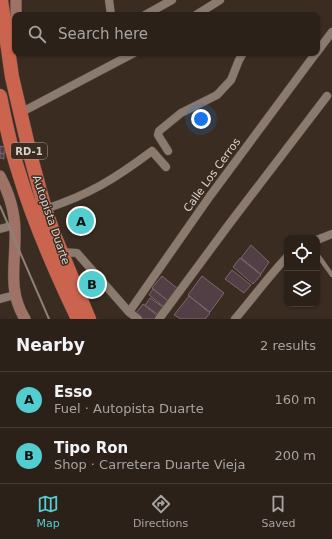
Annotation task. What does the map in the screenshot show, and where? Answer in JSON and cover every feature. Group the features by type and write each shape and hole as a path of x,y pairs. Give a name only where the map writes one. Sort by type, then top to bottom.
{"highway":[{"name":"Autopista Duarte","path":"1,0 12,77 30,154 46,209 61,252 89,319"},
{"name":"Autopista Duarte","path":"0,96 3,125 47,253 78,319"}],"street":[{"path":"16,0 16,12"},
{"path":"109,0 111,12"},
{"path":"151,12 172,0"},
{"path":"201,12 220,0"},
{"path":"8,44 12,30"},
{"name":"Calle Los Cerros","path":"320,49 332,32"},
{"path":"168,151 158,135 159,131 181,113 217,96 231,80 241,56"},
{"name":"Calle Los Cerros","path":"128,312 210,196 315,56"},
{"path":"20,113 120,57"},
{"path":"159,319 327,96"},
{"path":"46,209 71,201 92,191 114,178 162,142"},
{"path":"152,151 166,167"},
{"path":"0,176 6,187 15,225 13,282 24,319"},
{"path":"0,229 15,225"},
{"path":"320,239 332,234"},
{"path":"61,252 77,253 128,312 138,319"},
{"path":"235,319 269,277 284,261"},
{"path":"0,299 16,295"}],"lane":[{"path":"320,258 332,276"}],"building":[{"path":"0,146 5,147 4,154 0,153"},
{"path":"0,153 4,154 4,159 0,158"},
{"path":"86,213 90,225 77,230 72,217"},
{"path":"251,245 269,262 261,274 241,258"},
{"path":"240,258 261,275 253,284 233,267"},
{"path":"232,270 251,285 244,293 225,279"},
{"path":"92,274 100,290 93,294 84,278"},
{"path":"162,276 178,289 168,301 152,288"},
{"path":"202,276 224,293 210,312 188,295"},
{"path":"153,289 168,301 164,307 149,295"},
{"path":"189,296 210,313 205,319 181,319 174,315"},
{"path":"150,298 163,307 157,314 145,305"},
{"path":"143,304 159,317 157,319 141,319 135,314"}],"railway":[{"path":"0,206 49,319"}],"place":[{"name":"Esso","path":"81,221"},
{"name":"Tipo Ron","path":"92,284"}]}
